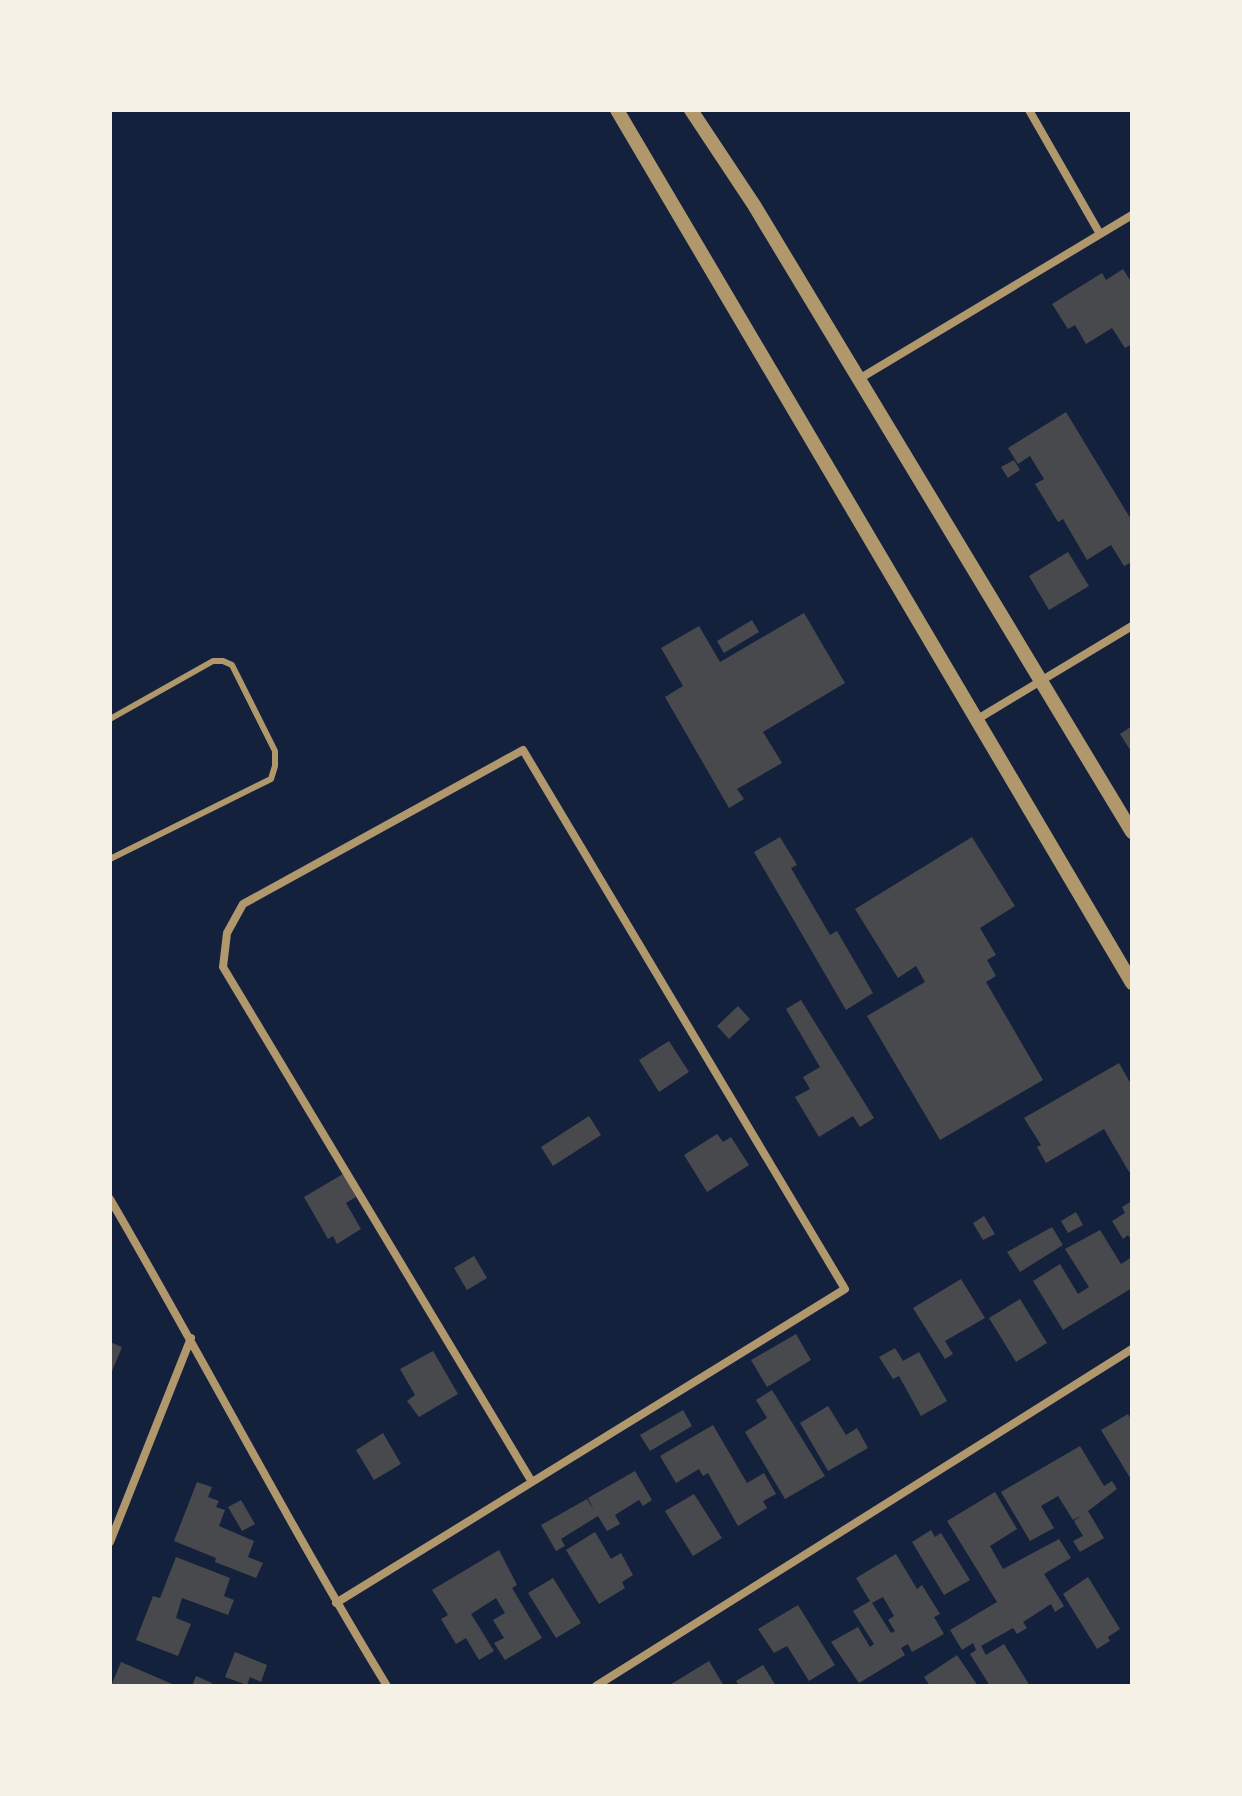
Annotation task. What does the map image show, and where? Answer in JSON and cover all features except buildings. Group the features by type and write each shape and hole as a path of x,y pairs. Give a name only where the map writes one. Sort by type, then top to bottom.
{"street":[{"path":"617,110 1132,983"},
{"path":"691,110 754,205 1132,832"},
{"path":"1029,110 1100,234"},
{"path":"859,379 1132,215"},
{"path":"976,721 1132,626"},
{"path":"336,1603 845,1289 523,750 243,904 227,933 223,967 532,1482"},
{"path":"110,1199 191,1338 336,1603 387,1686"},
{"path":"110,1542 191,1338"},
{"path":"596,1686 1132,1349"}],"lane":[{"path":"110,719 213,661 223,661 232,665 275,751 275,766 271,779 110,859"}]}
